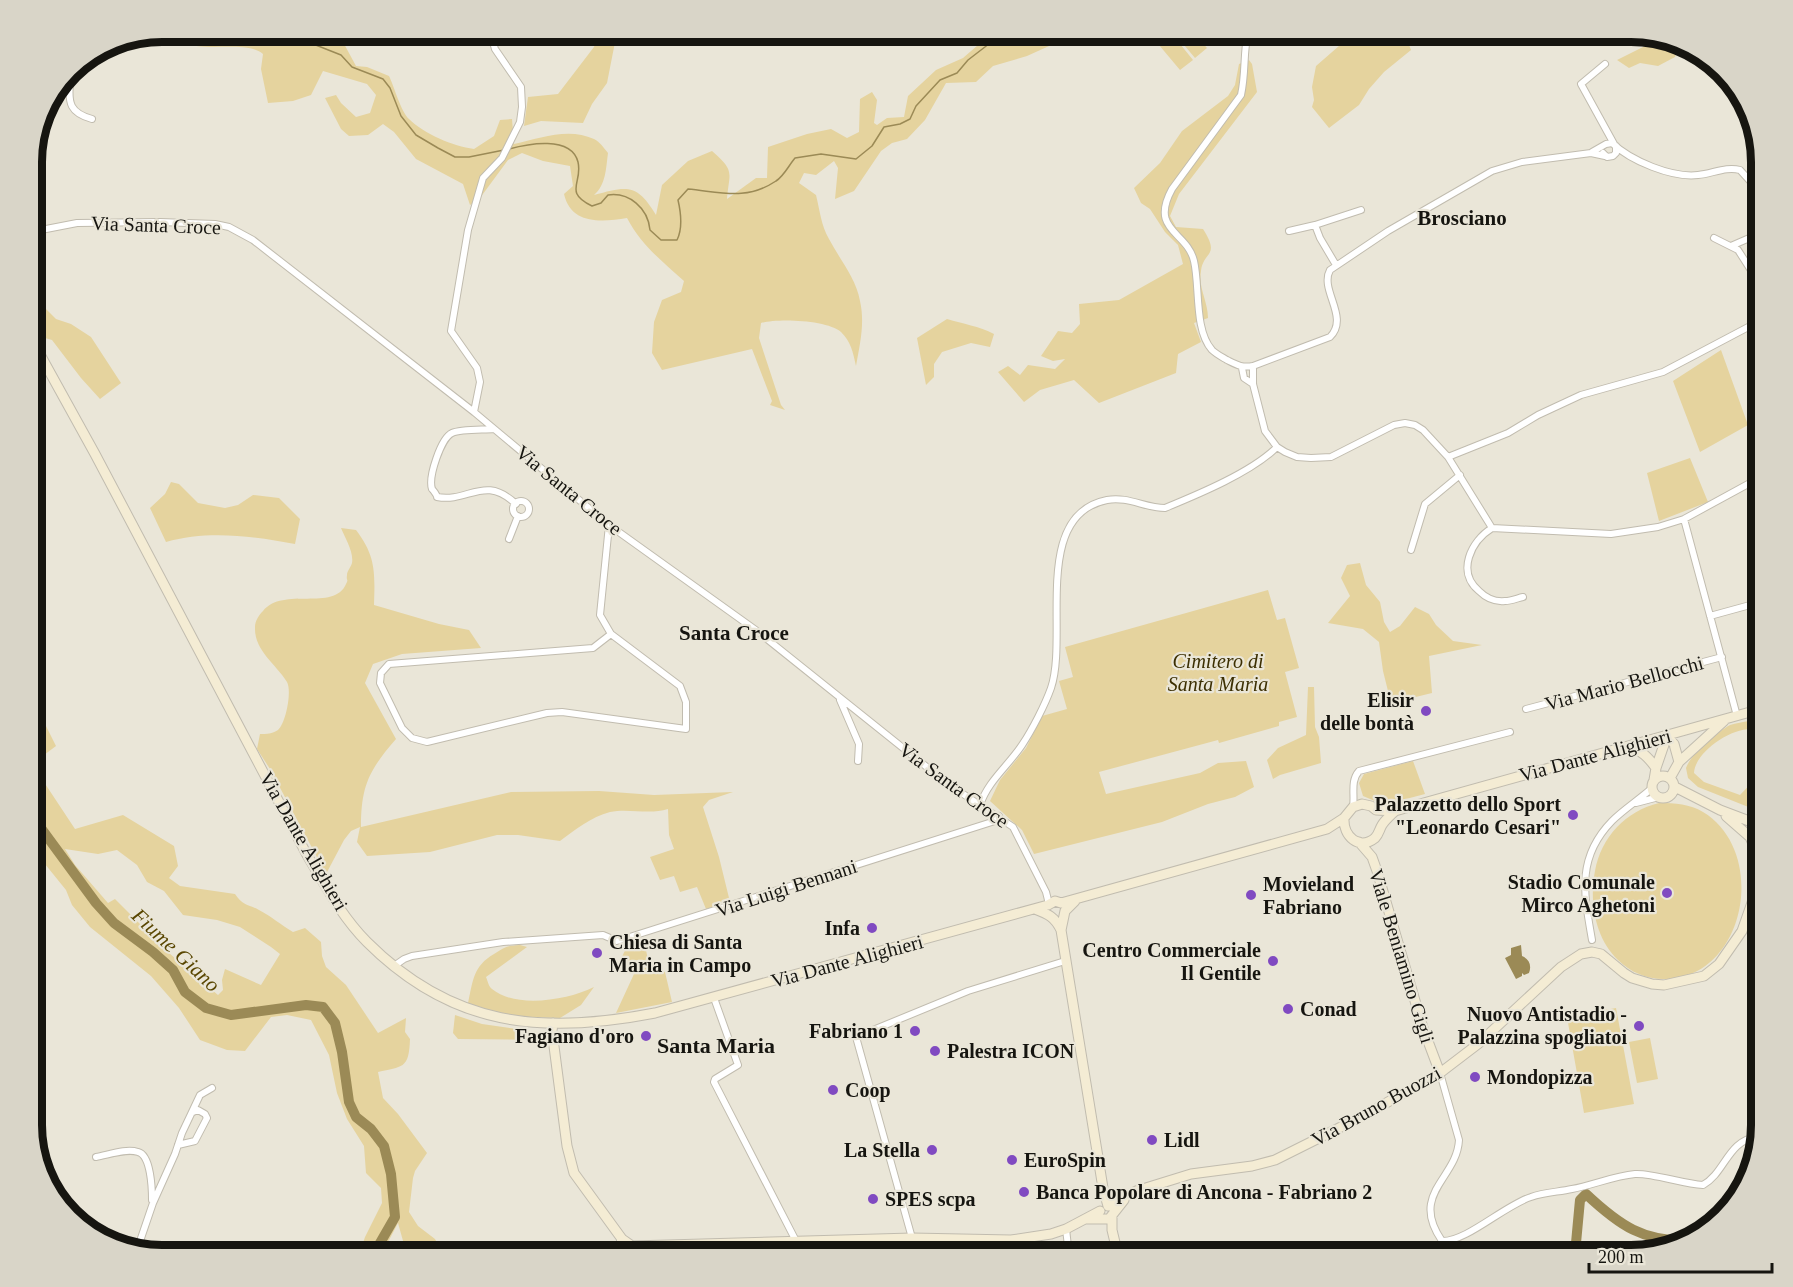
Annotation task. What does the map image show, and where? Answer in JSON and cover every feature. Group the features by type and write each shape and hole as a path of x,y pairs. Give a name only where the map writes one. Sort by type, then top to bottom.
{"main road":[{"name":"Via Dante Alighieri","path":"42,358 308,855 337,904 366,941 394,966 429,992 455,1005 488,1016 553,1023 593,1022 622,1019 714,998 1032,909 1056,908 1080,897 1327,829 1357,806 1371,806 1376,810 1395,811 1751,712"},
{"path":"1679,762 1726,719"},
{"path":"1667,736 1674,744 1679,762 1672,787 1665,798 1654,794 1656,768 1667,736"},
{"path":"1629,746 1641,751 1656,768"},
{"path":"1653,784 1664,776 1672,787 1720,810 1751,821"},
{"path":"1376,810 1380,816 1381,826"},
{"path":"1720,810 1750,837"},
{"path":"1359,842 1367,842 1375,838 1381,826 1395,811"},
{"path":"1344,818 1346,833"},
{"name":"Via Dante Alighieri","path":"1327,829 1346,833 1352,840 1359,842"},
{"path":"1751,834 1751,840"},
{"name":"Viale Beniamino Gigli","path":"1372,857 1375,838"},
{"name":"Viale Beniamino Gigli","path":"1359,842 1372,857 1432,1055 1437,1063 1436,1075"},
{"name":"Via Bruno Buozzi","path":"1127,1196 1136,1191 1191,1174 1252,1166 1275,1160 1318,1140 1436,1075 1478,1044 1561,967 1581,954 1592,952 1601,954 1632,978 1652,984 1664,985 1704,976 1719,964 1742,931 1751,906"},
{"path":"1056,908 1107,1212 1116,1245"},
{"path":"553,1023 552,1031 567,1146 574,1173 622,1239 631,1245"},
{"path":"1103,1188 1112,1196 1127,1196"},
{"path":"665,1245 912,1238 1011,1240 1051,1234 1107,1212 1127,1196"}],"street":[{"path":"474,412 480,382 477,368 451,331 468,230 483,178 502,158 520,122 522,107 521,87 495,49 493,42"},
{"path":"1245,42 1245,76 1241,95 1172,189 1165,202 1166,218 1170,230 1191,252 1194,262 1200,316 1206,342 1213,351 1242,368 1325,340 1336,330 1337,318 1327,279 1328,272 1388,231 1492,171 1522,162 1591,153 1609,157 1628,156"},
{"path":"1605,64 1581,84 1609,133 1615,146 1615,155"},
{"path":"70,86 69,98 72,106 81,116 92,119"},
{"path":"1605,156 1604,145 1609,133"},
{"path":"1591,153 1604,145 1615,146 1628,156 1645,164 1686,176 1729,169 1740,170 1751,183"},
{"path":"1289,231 1316,225 1361,210"},
{"name":"Via Santa Croce","path":"42,230 77,223 215,224 229,227 254,240 474,412 609,525 757,631 948,784 1013,827 1056,908"},
{"path":"1316,225 1320,238 1336,265"},
{"path":"1731,246 1751,237"},
{"path":"1714,238 1731,246 1743,256 1751,269"},
{"path":"1448,457 1508,433 1538,415 1581,395 1663,372 1751,326"},
{"path":"1253,366 1252,384 1265,430 1277,447 1297,457 1331,457 1394,425 1405,423 1415,425 1423,430 1448,457 1492,528"},
{"path":"1242,368 1244,378 1252,384"},
{"path":"494,429 455,432 446,437 437,458 432,489 438,496 444,498 458,497 480,489 494,491 510,498 516,504"},
{"path":"980,805 989,786 1023,744 1050,688 1055,659 1059,553 1079,513 1107,500 1123,499 1152,508 1165,508 1243,470 1267,456 1277,447"},
{"path":"1411,550 1425,504 1460,475"},
{"path":"1523,597 1506,602 1486,597 1475,588 1470,578 1467,567 1469,556 1476,543 1492,528 1611,534 1658,527 1684,519 1751,482"},
{"path":"516,504 526,503 529,510 526,516 518,516"},
{"path":"516,504 514,511 518,516"},
{"path":"509,539 518,516"},
{"path":"1684,519 1737,716"},
{"path":"609,525 600,615 611,634 680,686 686,702 686,729 562,712 547,713 427,742 412,738 402,728 380,683 381,673 389,664 593,648 611,634"},
{"path":"608,535 618,531"},
{"path":"1710,616 1751,605"},
{"name":"Via Mario Bellocchi","path":"1526,709 1722,657"},
{"path":"840,698 860,744 858,761"},
{"path":"1357,806 1354,778 1359,771 1510,732"},
{"path":"1592,940 1584,885 1587,858 1598,836 1653,784"},
{"path":"1635,803 1659,797"},
{"name":"Via Luigi Bennani","path":"394,966 412,956 503,942 603,935 617,941 994,821 999,816"},
{"path":"912,1238 856,1038 968,991 1065,961"},
{"path":"714,998 738,1065 715,1079 714,1082 796,1241"},
{"path":"1436,1075 1459,1140 1455,1156 1431,1204 1433,1224 1442,1241 1461,1235 1530,1197 1610,1179 1637,1174 1703,1185 1711,1181 1738,1145 1750,1138"},
{"path":"140,1243 182,1132 200,1095 212,1088"},
{"path":"178,1145 195,1141 207,1118 198,1110 193,1112"},
{"path":"96,1157 125,1151 138,1152 143,1155 152,1181 153,1203"},
{"path":"1066,1228 1068,1245"},
{"path":"618,1245 622,1239"},
{"path":"951,1240 952,1245"}],"green space":[{"path":"183,42 343,42 356,66 367,67 389,76 406,116 431,134 448,142 474,149 494,136 500,120 512,119 514,144 565,134 575,134 596,140 608,153 603,181 594,195 623,189 637,192 656,215 662,185 688,161 712,151 720,158 729,173 727,199 756,178 767,178 768,147 831,129 847,138 859,132 860,99 872,92 877,100 874,123 877,125 887,118 904,117 908,96 936,70 963,58 981,42 1058,42 1027,56 993,66 976,82 946,83 925,120 907,139 892,143 881,151 854,191 835,199 838,168 834,161 816,175 804,173 799,183 816,195 826,234 858,293 862,317 861,334 856,366 849,343 835,328 802,321 761,323 759,338 781,405 785,410 770,405 772,401 752,349 662,370 652,353 654,322 662,300 681,292 684,281 646,245 627,218 589,219 573,211 564,194 573,186 570,166 543,161 522,153 508,160 480,198 470,205 463,184 416,159 394,132 383,124 368,135 349,136 341,129 325,98 336,95 356,117 370,113 376,95 367,84 323,71 311,95 293,101 268,103 261,69 263,54 247,48 191,45"},
{"path":"596,42 615,42 607,83 592,104 583,123 541,121 524,126 528,97 558,94"},
{"path":"1163,42 1178,42 1193,60 1180,70 1159,45"},
{"path":"1182,42 1202,42 1207,48 1195,58"},
{"path":"1344,42 1408,42 1411,50 1384,72 1359,105 1329,128 1312,107 1314,100 1312,87 1316,66"},
{"path":"1650,44 1677,51 1675,57 1658,66 1640,63 1629,68 1617,60"},
{"path":"1249,60 1252,64 1257,92 1179,194 1170,216 1176,227 1203,229 1211,245 1210,253 1202,265 1200,277 1208,318 1194,323 1201,342 1178,354 1176,373 1099,403 1074,380 1040,390 1024,402 998,372 1008,366 1020,375 1028,365 1055,369 1065,359 1053,361 1041,356 1058,331 1072,333 1080,324 1079,304 1119,300 1183,264 1178,245 1165,232 1150,209 1141,203 1134,188 1160,163 1182,131 1228,96 1235,85 1239,64"},
{"path":"42,305 56,319 71,324 91,337 121,383 100,399 52,340 42,337"},
{"path":"947,319 994,334 990,347 971,343 942,352 934,364 934,377 926,385 917,338"},
{"path":"1721,350 1748,425 1700,452 1673,381"},
{"path":"1690,458 1708,502 1659,521 1647,473"},
{"path":"171,482 179,484 198,503 225,508 238,505 253,495 279,498 300,519 295,544 214,535 166,542 150,508 165,494"},
{"path":"341,528 356,530 371,557 374,574 374,605 439,624 469,630 481,648 402,654 373,664 365,683 396,739 379,760 368,779 361,813 361,827 511,792 599,791 654,795 733,792 709,800 703,807 730,902 706,909 697,887 680,892 674,876 660,880 650,857 674,849 669,835 668,809 603,814 577,828 560,841 518,835 497,835 430,852 367,856 357,842 360,827 351,831 344,840 326,874 257,749 260,734 274,732 281,726 286,714 289,692 287,682 266,657 258,643 255,627 260,614 272,604 283,600 331,597 340,592 347,582 352,559"},
{"path":"1360,563 1366,585 1380,602 1384,622 1390,632 1400,626 1415,607 1429,614 1436,625 1453,641 1482,645 1429,656 1432,693 1391,703 1379,642 1363,629 1328,623 1350,596 1341,578 1347,565"},
{"name":"Cimitero di Santa Maria","path":"1268,590 1277,620 1285,618 1299,668 1285,672 1297,717 1279,722 1279,726 1219,743 1218,740 1099,772 1106,794 1200,773 1218,763 1246,761 1254,787 1235,797 1208,804 1162,822 1034,854 1022,830 990,801 1000,780 1026,748 1042,716 1067,709 1059,681 1073,677 1065,647"},
{"path":"1308,687 1314,687 1315,727 1319,737 1321,763 1273,779 1267,760 1278,748 1306,735"},
{"path":"42,718 56,746 42,756"},
{"path":"1751,721 1751,729 1731,734 1710,747 1696,764 1694,773 1704,782 1740,795 1751,783 1751,808 1698,787 1688,778 1686,768 1689,762 1705,744 1730,725"},
{"path":"1413,761 1425,794 1387,804 1363,796 1359,783 1364,774"},
{"path":"42,779 75,829 123,815 174,846 178,866 169,878 180,886 235,894 243,903 263,912 293,932 305,928 321,942 326,967 346,985 378,1033 406,1018 405,1032 410,1039 406,1061 398,1067 378,1072 383,1098 427,1153 415,1171 409,1212 418,1226 435,1239 438,1245 404,1245 398,1223 388,1245 362,1245 382,1203 381,1188 366,1173 364,1146 347,1119 337,1093 329,1055 311,1020 287,1015 271,1017 245,1051 227,1050 200,1040 179,1008 151,976 90,927 72,905 66,890 42,860","holes":["65,849 98,854 117,850 137,865 147,882 164,891 183,915 217,920 240,927 280,954 261,985 225,969 222,980 223,990 218,995 169,953 115,899 108,903 75,865"]},
{"name":"Stadio Comunale Mirco Aghetoni","path":"1659,803 1682,804 1698,809 1723,830 1736,854 1741,881 1739,909 1731,935 1716,957 1694,973 1667,979 1647,977 1634,972 1623,965 1610,951 1599,930 1593,895 1598,859 1609,837 1617,827 1636,812"},
{"path":"629,942 646,950 649,965 665,972 672,1002 616,1013 634,974 620,961"},
{"path":"508,946 527,947 486,977 491,988 502,995 528,1001 557,999 594,987 581,1005 560,1018 519,1017 484,1010 468,1003 475,975 482,964"},
{"path":"1616,1008 1634,1104 1584,1113 1567,1017"},
{"path":"455,1015 482,1024 537,1032 545,1040 458,1039 453,1033"},
{"path":"1650,1038 1658,1079 1637,1083 1629,1042"}],"shaded area":[{"path":"1521,945 1522,956 1529,963 1530,970 1529,973 1524,975 1522,973 1522,976 1516,979 1505,958 1511,955 1511,948"}],"waterway":[{"path":"308,42 341,55 352,67 383,79 390,88 401,116 416,135 438,148 455,157 469,157 504,150"},
{"path":"509,149 537,144 567,148 574,153 578,162 576,191 583,201 592,206 601,203 608,195 623,196 641,208 646,215 650,230 661,240 677,240 681,220 678,200 688,189 744,193 776,181 795,158 821,154 856,159 872,146 884,127 900,124 910,119 916,106 940,80 957,73 968,60 991,42"},
{"name":"Fiume Giano","path":"42,830 96,903 114,923 173,970 185,992 206,1008 231,1015 306,1005 323,1007 335,1023 342,1052 349,1102 356,1117 371,1129 384,1146 391,1174 395,1217 379,1245"},
{"name":"Fiume Giano","path":"1575,1245 1580,1200 1586,1194 1610,1215 1633,1230 1668,1239"}],"place":[{"name":"Elisir delle bontà","path":"1426,711"},
{"name":"Palazzetto dello Sport \"Leonardo Cesari\"","path":"1573,815"},
{"name":"Stadio Comunale Mirco Aghetoni","path":"1667,893"},
{"name":"Movieland Fabriano","path":"1251,895"},
{"name":"Infa","path":"872,928"},
{"name":"Chiesa di Santa Maria in Campo","path":"597,953"},
{"name":"Centro Commerciale Il Gentile","path":"1273,961"},
{"name":"Conad","path":"1288,1009"},
{"name":"Nuovo Antistadio - Palazzina spogliatoi","path":"1639,1026"},
{"name":"Fabriano 1","path":"915,1031"},
{"name":"Fagiano d'oro","path":"646,1036"},
{"name":"Palestra ICON","path":"935,1051"},
{"name":"Mondopizza","path":"1475,1077"},
{"name":"Coop","path":"833,1090"},
{"name":"Lidl","path":"1152,1140"},
{"name":"La Stella","path":"932,1150"},
{"name":"EuroSpin","path":"1012,1160"},
{"name":"Banca Popolare di Ancona - Fabriano 2","path":"1024,1192"},
{"name":"SPES scpa","path":"873,1199"}],"district":[{"name":"Brosciano","path":"1462,218"},
{"name":"Santa Croce","path":"734,633"},
{"name":"Santa Maria","path":"716,1045"}]}
